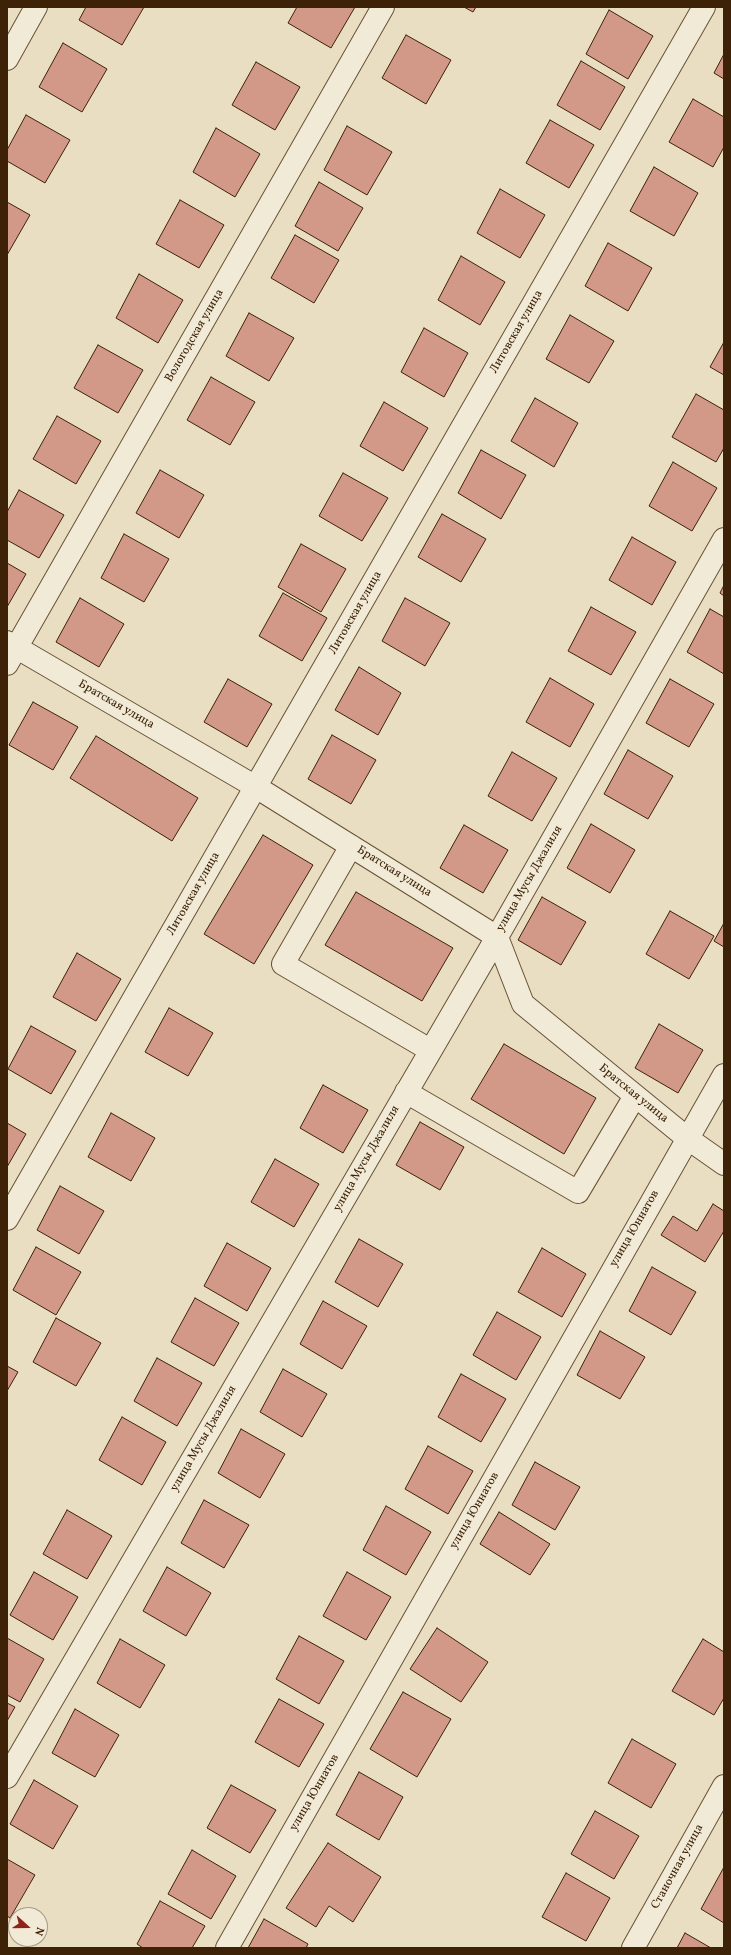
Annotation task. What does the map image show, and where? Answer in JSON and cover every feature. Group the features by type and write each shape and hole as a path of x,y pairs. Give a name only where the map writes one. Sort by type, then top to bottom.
{"street":[{"path":"7,58 36,7"},
{"name":"Вологодская улица","path":"10,651 383,7"},
{"name":"Литовская улица","path":"7,1219 704,7"},
{"name":"улица Мусы Джалиля","path":"7,1777 497,937 724,539"},
{"name":"Братская улица","path":"10,651 256,786 497,937 523,1004 687,1138 724,1164"},
{"path":"351,846 282,964 430,1050"},
{"name":"улица Юннатов","path":"227,1948 724,1075"},
{"path":"406,1092 578,1192 635,1096"},
{"name":"Станочная улица","path":"633,1948 724,1786"}],"building":[{"path":"86,7 144,7 122,45 79,20"},
{"path":"297,7 355,7 331,48 288,23"},
{"path":"464,7 476,7 473,12"},
{"path":"609,10 653,36 628,79 586,54"},
{"path":"406,35 451,60 426,104 382,78"},
{"path":"63,43 107,69 82,112 39,87"},
{"path":"724,54 724,79 714,73"},
{"path":"581,61 625,87 600,130 557,105"},
{"path":"256,62 300,87 275,130 232,105"},
{"path":"693,99 724,117 724,147 713,167 669,142"},
{"path":"26,115 70,140 45,183 7,161 7,150"},
{"path":"550,120 594,145 569,188 526,163"},
{"path":"347,126 392,152 367,195 324,170"},
{"path":"216,128 260,154 235,197 193,172"},
{"path":"654,167 698,193 674,236 630,211"},
{"path":"319,182 363,208 338,251 295,226"},
{"path":"500,189 545,215 520,258 477,233"},
{"path":"180,200 224,225 199,268 156,244"},
{"path":"7,202 30,215 7,255"},
{"path":"295,235 339,260 314,303 271,278"},
{"path":"608,243 652,268 628,311 585,286"},
{"path":"461,256 505,282 480,325 438,300"},
{"path":"139,274 183,300 158,343 116,318"},
{"path":"249,313 294,338 269,381 226,356"},
{"path":"570,315 614,341 589,383 546,359"},
{"path":"424,328 468,353 444,397 401,372"},
{"path":"724,342 724,375 710,367"},
{"path":"98,345 143,370 118,413 74,388"},
{"path":"211,377 255,402 230,445 187,420"},
{"path":"696,394 724,410 724,448 716,462 672,437"},
{"path":"535,398 578,423 554,467 511,441"},
{"path":"384,402 428,428 403,471 360,446"},
{"path":"57,416 101,441 76,484 33,459"},
{"path":"481,450 526,475 501,519 458,493"},
{"path":"673,462 717,488 692,531 649,506"},
{"path":"160,470 204,495 179,538 136,513"},
{"path":"343,473 388,498 362,541 319,516"},
{"path":"19,490 64,515 39,558 7,540 7,512"},
{"path":"442,514 486,539 461,582 418,557"},
{"path":"124,534 169,559 144,602 101,578"},
{"path":"632,537 676,562 652,605 609,580"},
{"path":"301,544 346,569 321,612 278,587"},
{"path":"7,563 26,574 7,607"},
{"path":"724,585 724,596 720,593"},
{"path":"283,593 327,618 302,661 259,636"},
{"path":"80,598 124,624 99,667 56,642"},
{"path":"405,598 450,623 425,666 382,641"},
{"path":"591,607 636,632 611,675 568,651"},
{"path":"710,609 724,617 724,674 687,652"},
{"path":"359,667 401,693 378,735 335,710"},
{"path":"550,678 594,704 570,747 526,722"},
{"path":"228,679 272,704 247,747 204,722"},
{"path":"670,679 714,704 689,747 646,723"},
{"path":"33,702 78,727 53,770 9,745"},
{"path":"332,735 376,760 351,804 308,779"},
{"path":"96,736 198,798 172,841 70,778"},
{"path":"628,750 673,776 648,819 604,794"},
{"path":"512,752 557,778 532,821 488,796"},
{"path":"591,824 635,850 610,893 567,868"},
{"path":"464,825 508,850 483,893 440,868"},
{"path":"263,835 313,865 254,964 204,934"},
{"path":"356,892 453,948 422,1001 325,945"},
{"path":"542,897 586,922 561,965 518,940"},
{"path":"670,911 714,936 689,979 646,954"},
{"path":"724,923 724,947 714,941"},
{"path":"77,953 121,979 96,1021 53,997"},
{"path":"169,1008 213,1033 188,1076 145,1052"},
{"path":"659,1024 703,1050 678,1093 635,1068"},
{"path":"31,1026 76,1051 51,1094 8,1069"},
{"path":"504,1044 596,1098 564,1154 471,1099"},
{"path":"323,1085 368,1110 343,1153 300,1128"},
{"path":"111,1113 155,1138 131,1181 88,1157"},
{"path":"420,1122 464,1147 440,1190 396,1165"},
{"path":"7,1123 26,1134 7,1167"},
{"path":"275,1159 319,1184 294,1227 251,1202"},
{"path":"60,1186 104,1211 79,1254 37,1230"},
{"path":"713,1204 724,1211 724,1231 705,1262 661,1235 673,1216 697,1231"},
{"path":"359,1239 403,1264 378,1307 335,1282"},
{"path":"227,1243 271,1268 247,1311 204,1286"},
{"path":"36,1247 81,1272 56,1315 13,1290"},
{"path":"542,1248 586,1274 562,1317 518,1292"},
{"path":"652,1267 696,1292 671,1335 629,1311"},
{"path":"195,1298 239,1323 214,1366 171,1342"},
{"path":"323,1301 367,1326 342,1369 300,1344"},
{"path":"497,1312 541,1337 516,1380 473,1355"},
{"path":"56,1318 101,1343 76,1386 33,1362"},
{"path":"600,1331 645,1357 620,1399 577,1375"},
{"path":"157,1358 202,1383 177,1426 134,1401"},
{"path":"7,1366 18,1372 7,1391"},
{"path":"283,1369 327,1394 302,1437 260,1412"},
{"path":"461,1374 506,1399 481,1442 438,1417"},
{"path":"122,1417 166,1442 142,1485 99,1460"},
{"path":"241,1429 285,1454 260,1498 218,1473"},
{"path":"428,1446 473,1471 448,1514 405,1489"},
{"path":"535,1462 580,1487 555,1530 512,1505"},
{"path":"204,1500 249,1525 224,1568 181,1543"},
{"path":"386,1506 431,1532 406,1575 363,1550"},
{"path":"67,1510 112,1536 87,1579 43,1554"},
{"path":"499,1512 550,1544 530,1575 480,1544"},
{"path":"167,1567 211,1593 186,1636 143,1611"},
{"path":"34,1572 78,1597 53,1640 10,1615"},
{"path":"347,1572 391,1597 366,1640 323,1616"},
{"path":"437,1628 488,1662 461,1702 410,1669"},
{"path":"299,1636 344,1661 319,1704 276,1679"},
{"path":"7,1638 44,1659 20,1702 7,1695"},
{"path":"120,1639 165,1665 140,1708 97,1683"},
{"path":"703,1639 724,1652 724,1698 714,1715 672,1691"},
{"path":"403,1692 451,1719 417,1777 370,1749"},
{"path":"279,1699 324,1724 299,1767 255,1742"},
{"path":"7,1703 15,1707 7,1721"},
{"path":"75,1709 119,1735 95,1777 52,1753"},
{"path":"632,1739 676,1764 651,1808 608,1783"},
{"path":"359,1772 403,1797 379,1840 336,1815"},
{"path":"34,1780 78,1806 53,1849 10,1824"},
{"path":"231,1785 276,1810 250,1853 207,1828"},
{"path":"595,1811 639,1836 614,1879 571,1854"},
{"path":"328,1843 381,1877 353,1922 329,1906 316,1927 286,1908"},
{"path":"192,1850 236,1876 211,1919 168,1894"},
{"path":"7,1859 35,1875 16,1907 8,1907 8,1917"},
{"path":"724,1867 724,1923 701,1909"},
{"path":"566,1873 610,1898 586,1941 542,1917"},
{"path":"160,1901 205,1926 192,1948 143,1948 137,1944"},
{"path":"264,1919 308,1944 306,1948 248,1948"},
{"path":"685,1933 711,1948 677,1948"}]}
